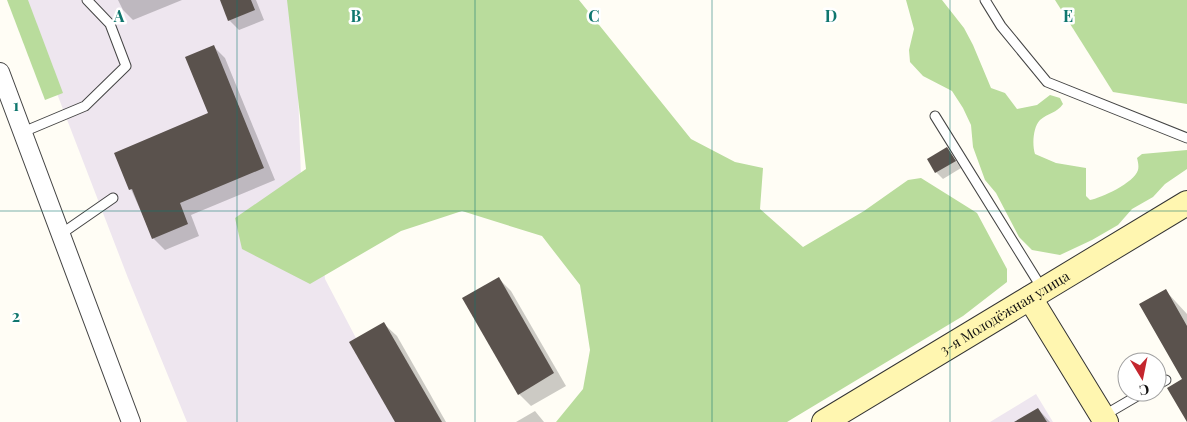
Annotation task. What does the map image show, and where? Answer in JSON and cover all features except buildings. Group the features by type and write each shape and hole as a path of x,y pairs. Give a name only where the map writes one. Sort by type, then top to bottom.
{"main road":[{"name":"3-я Молодёжная улица","path":"824,422 1036,294 1184,208"},
{"path":"1036,294 1104,419"}],"street":[{"path":"0,72 131,422"}],"lane":[{"path":"23,132 85,106 126,66 110,24 87,0"},
{"path":"985,0 1001,26 1047,82 1187,138"},
{"path":"935,116 1036,294"},
{"path":"60,234 113,198"},
{"path":"1104,419 1129,402"}],"shaded area":[{"path":"21,0 295,0 301,178 315,175 325,279 400,422 187,422 128,278"},
{"path":"1036,394 1053,422 990,422"}],"green space":[{"path":"7,0 28,0 63,93 45,100"},
{"path":"287,0 579,0 691,139 735,162 763,168 760,209 803,247 864,211 908,180 921,178 977,213 1007,269 1007,282 963,316 787,422 556,422 583,389 590,350 580,285 542,236 462,211 401,231 310,284 242,249 235,218 306,169"},
{"path":"906,0 942,0 964,28 991,88 1005,93 1017,109 1037,105 1050,95 1060,98 1063,104 1061,107 1040,120 1036,127 1033,141 1035,154 1056,163 1086,168 1086,196 1090,200 1109,193 1130,180 1138,170 1137,158 1142,154 1187,150 1187,169 1165,184 1153,197 1132,209 1118,225 1092,240 1060,255 1032,250 1019,237 996,193 985,180 973,147 971,125 952,91 923,76 910,62 909,50 914,29"},
{"path":"1055,0 1187,0 1187,104 1113,92"}]}
